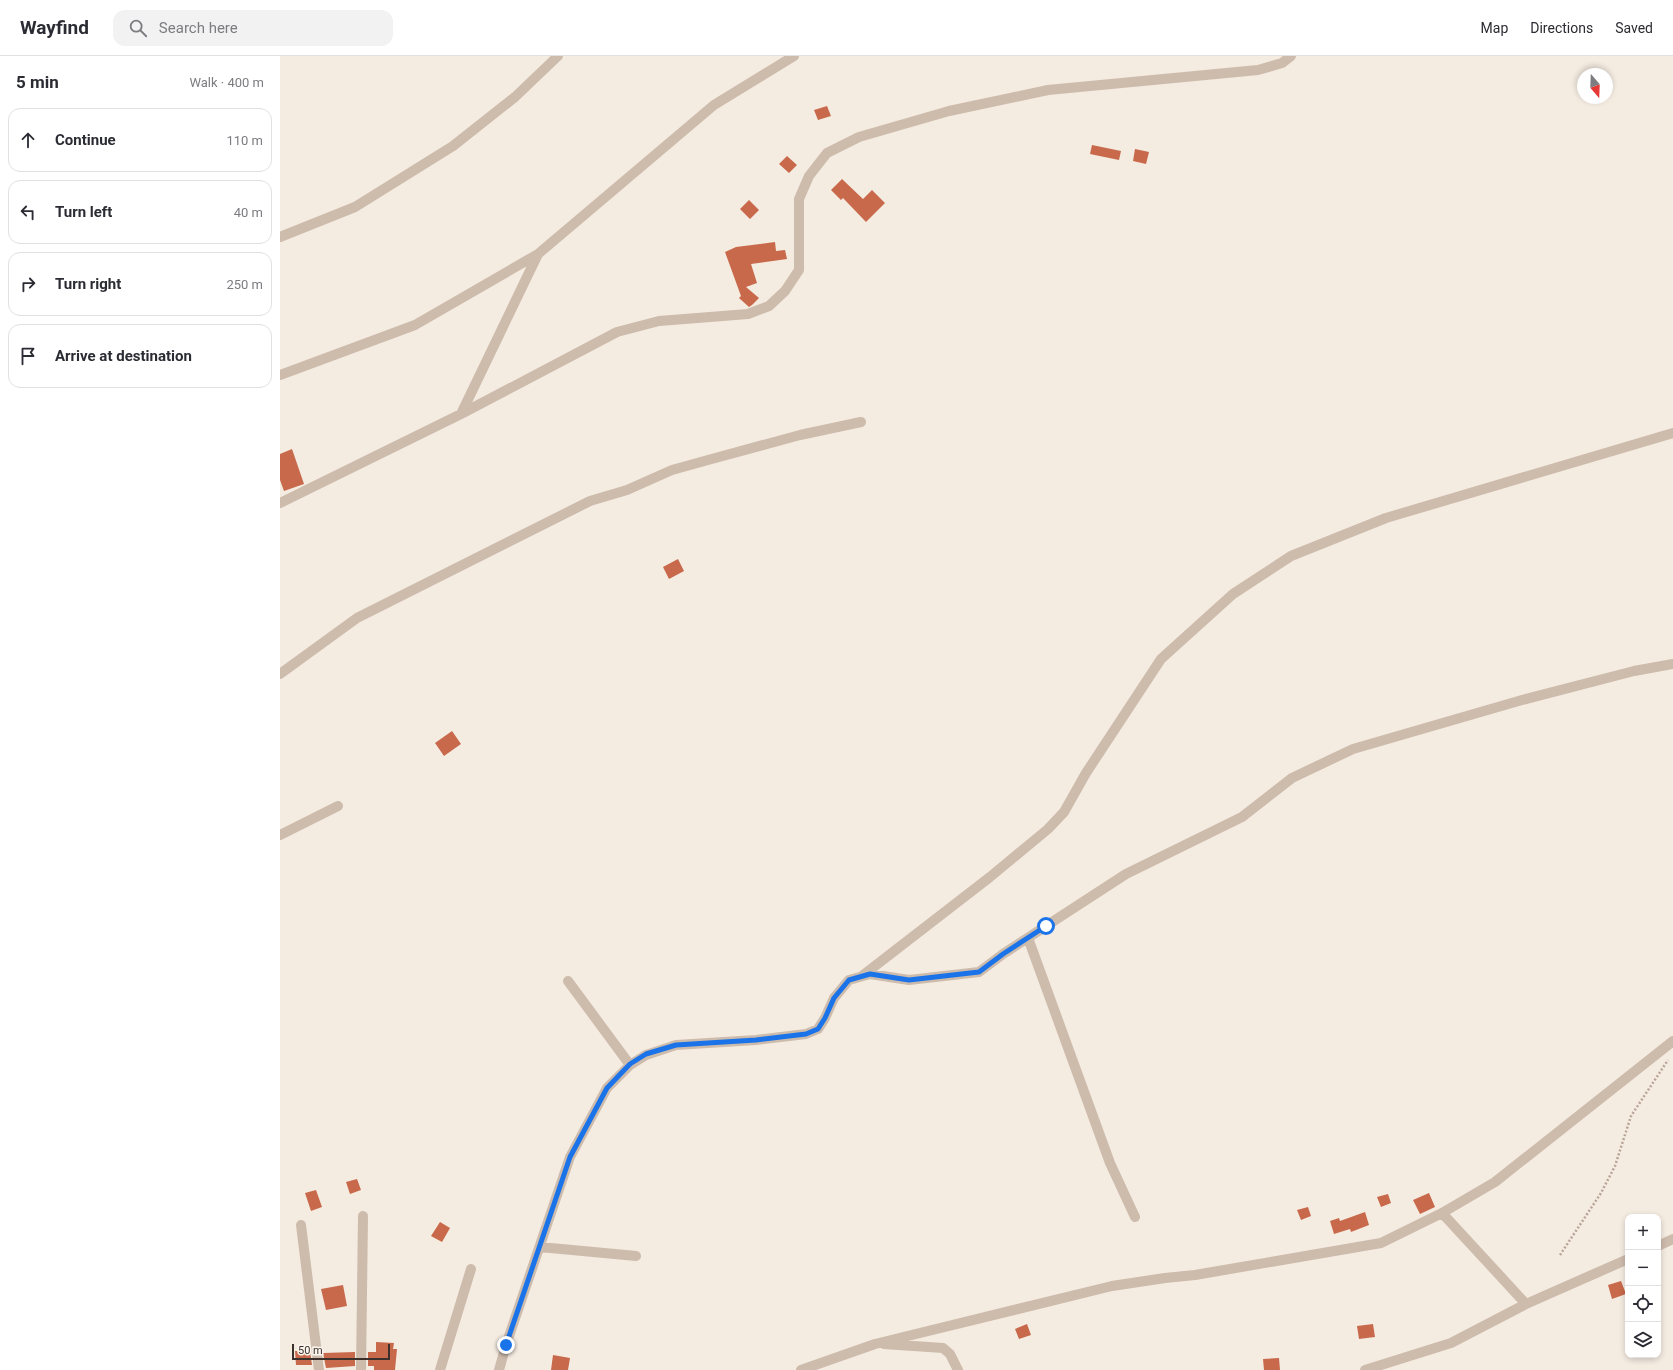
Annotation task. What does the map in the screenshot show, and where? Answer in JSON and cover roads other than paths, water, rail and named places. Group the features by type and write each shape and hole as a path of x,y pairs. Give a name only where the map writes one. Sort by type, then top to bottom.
{"street":[{"path":"280,237 355,208 453,146 515,97 558,56"},
{"path":"280,375 415,325 538,254 714,105 794,56"},
{"path":"280,502 461,414 618,332 659,321 748,314 769,306 786,291 799,270 799,199 809,176 827,153 859,137 949,111 1048,90 1258,70 1282,63 1291,56"},
{"path":"461,414 538,254"},
{"path":"280,674 357,618 590,500 627,490 672,470 800,435 861,422"},
{"path":"861,977 990,877 1048,829 1064,812 1086,773 1161,659 1232,594 1291,556 1386,518 1673,433"},
{"path":"499,1370 506,1345 570,1157 607,1088 630,1064 646,1054 676,1045 756,1040 806,1034 818,1029 834,998 849,980 870,974 909,980 979,972 1003,954 1126,874 1242,817 1292,778 1352,749 1522,700 1634,671 1673,664"},
{"path":"280,835 338,806"},
{"path":"1028,938 1110,1163 1135,1217"},
{"path":"568,982 630,1064"},
{"path":"801,1370 875,1344 1112,1286 1165,1278 1195,1276 1381,1243 1442,1213 1495,1182 1673,1041"},
{"path":"1442,1213 1526,1304"},
{"path":"361,1370 363,1216"},
{"path":"301,1225 319,1370"},
{"path":"1661,1245 1673,1239"},
{"path":"540,1247 636,1256"},
{"path":"1365,1370 1450,1343 1526,1304 1625,1260"},
{"path":"440,1370 471,1269"},
{"path":"875,1344 943,1348 950,1354 958,1370"}]}
